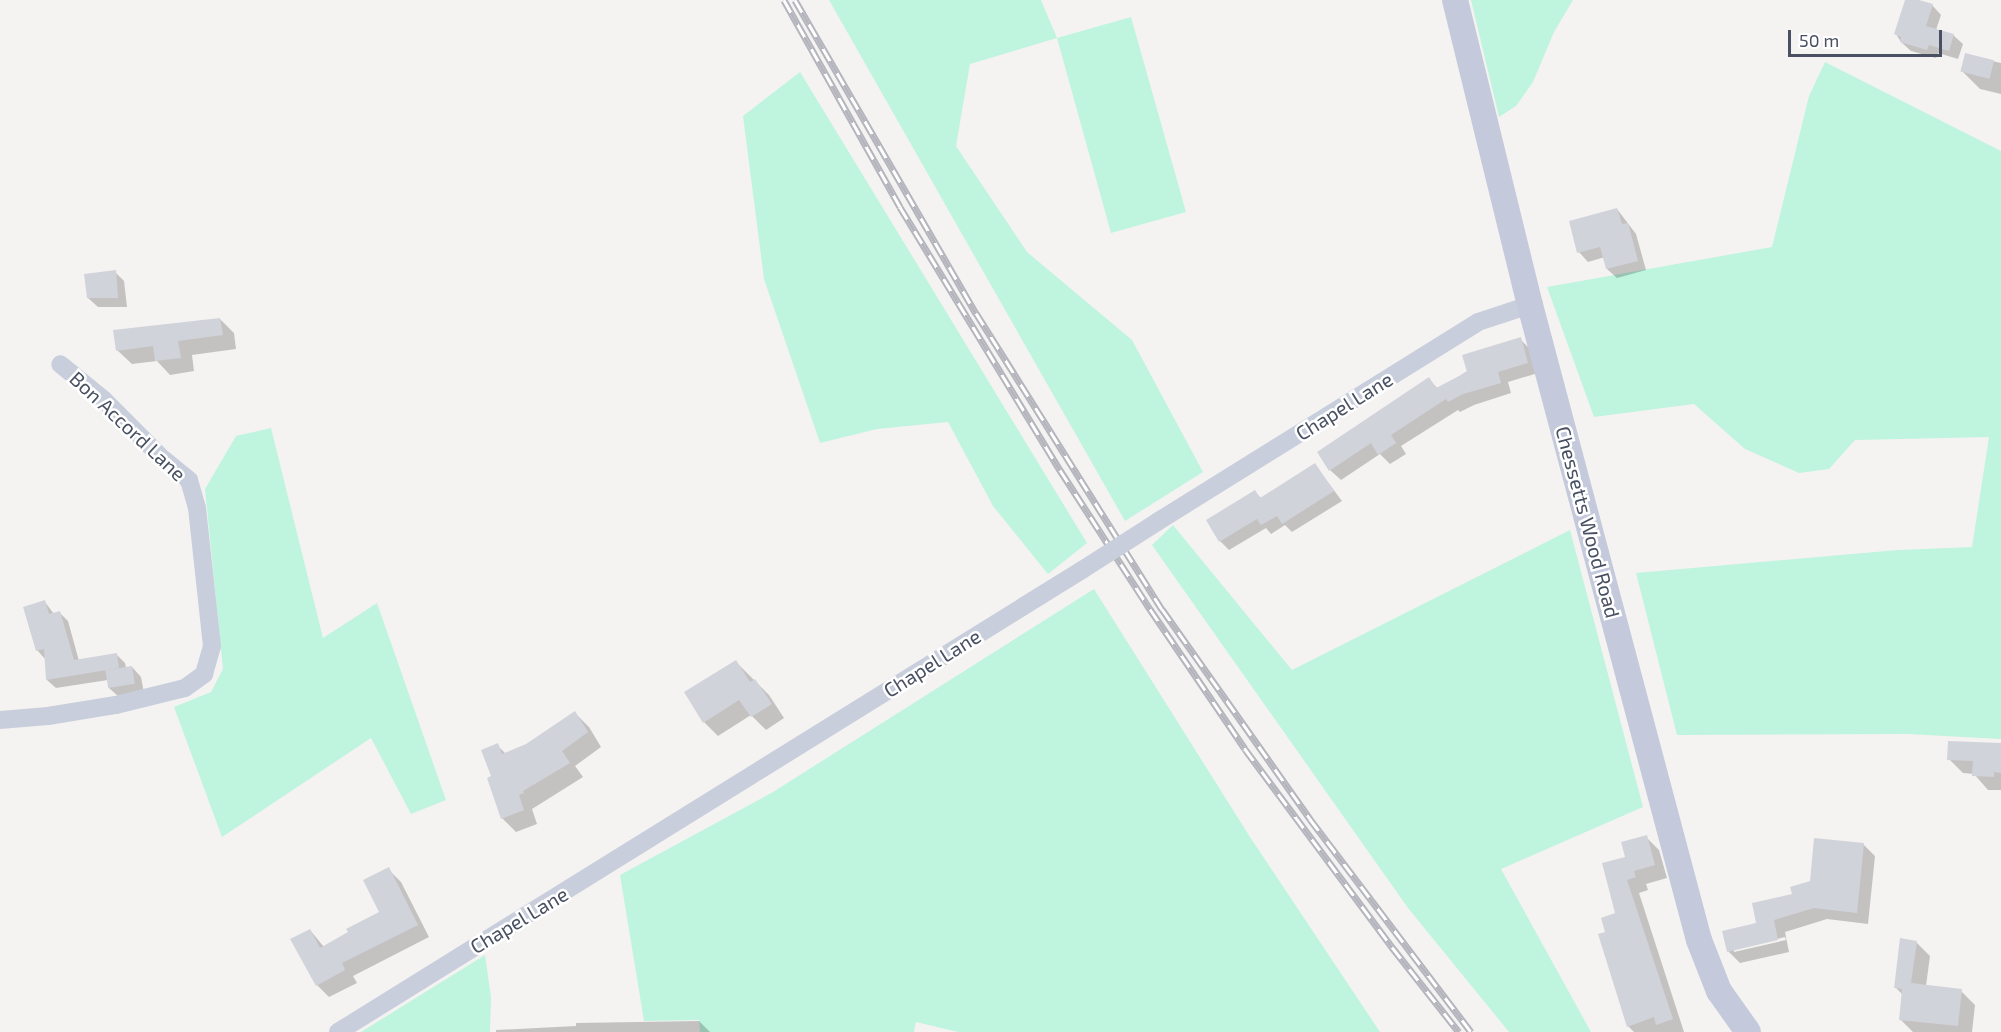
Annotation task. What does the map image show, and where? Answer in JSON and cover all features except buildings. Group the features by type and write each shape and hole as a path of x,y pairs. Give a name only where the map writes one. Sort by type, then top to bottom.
{"street":[{"name":"Chessetts Wood Road","path":"1455,0 1530,305 1698,940 1719,991 1748,1032"},
{"name":"Chapel Lane","path":"338,1032 1478,322 1530,305"},
{"name":"Bon Accord Lane","path":"0,720 48,716 116,705 185,688 204,674 212,646 197,508 189,480 164,460 103,399 60,363"}],"green space":[{"path":"829,0 1041,0 1057,38 970,64 956,146 1027,252 1132,340 1203,472 1125,521"},
{"path":"1471,0 1573,0 1554,32 1533,82 1516,106 1499,117"},
{"path":"1131,17 1186,212 1111,233 1057,38"},
{"path":"1825,62 2001,151 2001,739 1907,734 1677,735 1636,573 1898,550 1972,547 1989,437 1855,440 1829,469 1799,473 1745,449 1694,404 1594,417 1547,287 1772,247 1809,96"},
{"path":"800,72 1087,543 1048,574 993,506 948,422 877,429 820,443 764,279 743,116"},
{"path":"271,428 323,638 377,603 446,800 411,814 371,738 222,837 174,707 211,692 223,669 205,489 236,436"},
{"path":"1173,525 1292,670 1570,530 1643,807 1501,869 1591,1032 1509,1032 1408,908 1152,545"},
{"path":"1094,589 1250,837 1380,1032 958,1032 916,1022 914,1032 700,1032 699,1020 644,1021 620,875 773,792"},
{"path":"485,955 491,997 490,1032 361,1032"}],"railway":[{"path":"784,0 900,207 1060,470 1150,609 1245,749 1392,947 1459,1032"},
{"path":"795,0 976,313 1162,609 1310,819 1471,1032"}]}
